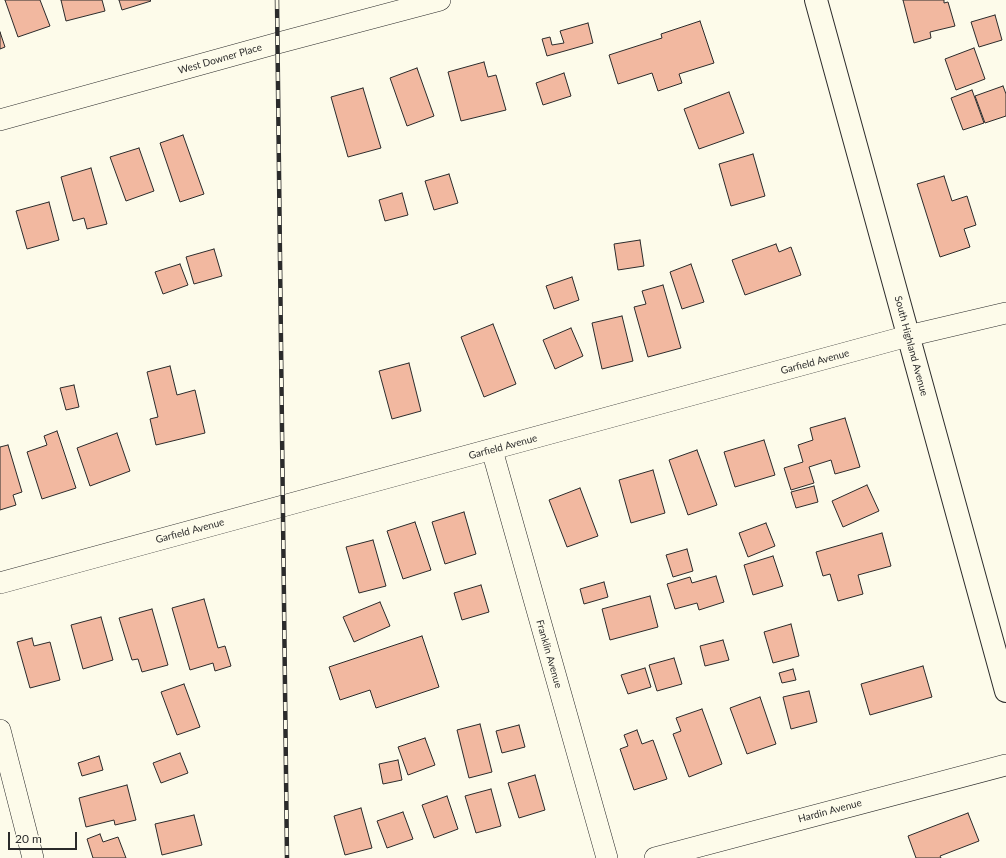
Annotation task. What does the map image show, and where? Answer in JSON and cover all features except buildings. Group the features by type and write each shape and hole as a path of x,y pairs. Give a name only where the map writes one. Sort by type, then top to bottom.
{"street":[{"name":"West Downer Place","path":"0,120 440,0"},
{"name":"South Highland Avenue","path":"816,0 1006,691"},
{"name":"Garfield Avenue","path":"0,583 908,336 1006,313"},
{"name":"Franklin Avenue","path":"492,450 607,858"},
{"path":"0,730 33,858"},
{"name":"Hardin Avenue","path":"655,858 1006,765"}],"railway":[{"path":"277,0 287,858"}]}
